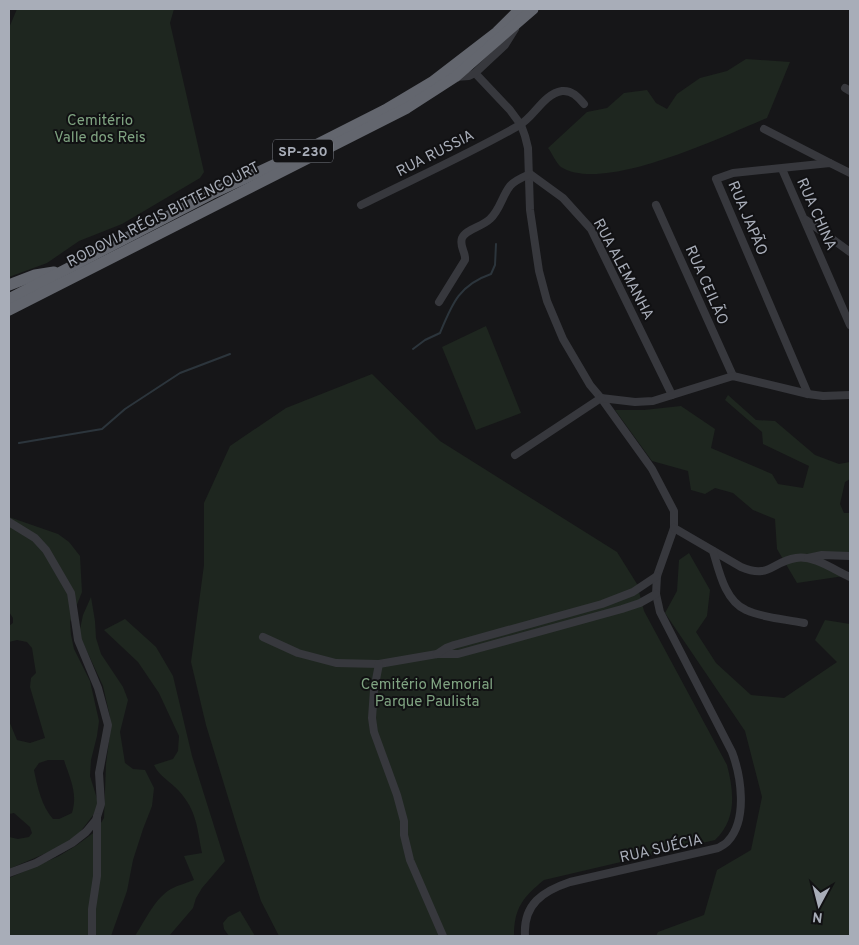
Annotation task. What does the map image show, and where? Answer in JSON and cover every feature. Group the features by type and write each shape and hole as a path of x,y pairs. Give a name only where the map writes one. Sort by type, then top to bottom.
{"highway":[{"name":"RODOVIA RÉGIS BITTENCOURT","path":"66,269 211,194 310,148 385,110 432,82 497,32 520,9"},
{"name":"RODOVIA RÉGIS BITTENCOURT","path":"9,310 407,108 455,77 534,9"},
{"path":"9,285 35,275 66,269"},
{"name":"SP-230","path":"9,300 66,269"}],"street":[{"path":"455,77 469,76 475,73 505,45 518,23"},
{"path":"475,73 510,110 520,125 528,148 530,210 539,271 547,301 563,338 590,385 652,469 674,511 674,528 741,567 759,572 769,570 796,558 822,555 850,556"},
{"name":"RUA RUSSIA","path":"361,205 520,125 548,98 561,91 575,95 584,104"},
{"path":"764,129 850,173"},
{"name":"RUA JAPÃO","path":"808,394 716,179 733,173 830,163"},
{"name":"RUA CHINA","path":"782,169 850,325"},
{"path":"439,302 465,260 461,246 465,233 488,222 510,186 516,180 530,174"},
{"name":"RUA ALEMANHA","path":"530,174 563,198 591,229 672,395"},
{"name":"RUA CEILÃO","path":"656,205 733,376"},
{"path":"804,218 850,252"},
{"path":"515,455 601,398 635,402 653,401 733,376 808,394 823,396 850,395"},
{"path":"9,522 35,538 46,550 71,592 78,640 98,688 108,724 99,773 101,804 97,817 97,876 92,909 92,936"},
{"name":"RUA SUÉCIA","path":"525,936 526,924 535,900 543,893 570,882 706,852 718,848 728,841 734,831 738,819 741,795 738,769 732,752 660,612 656,594 657,576 674,528"},
{"path":"714,551 721,578 737,605 746,610 804,623"},
{"path":"805,558 814,560 850,577"},
{"path":"437,654 454,645 602,604 633,592 657,576"},
{"path":"263,637 298,653 336,663 379,664 437,654 458,654 640,603 656,594"},
{"path":"379,664 374,690 372,718 374,732 397,796 404,821 404,835 410,860 443,936"},
{"path":"9,873 36,863 72,843 86,832 97,817"}],"green space":[{"name":"Cemitério Valle dos Reis","path":"17,9 174,9 170,23 204,172 200,178 122,224 79,241 47,263 9,277 9,28"},
{"path":"746,59 790,62 767,118 694,149 633,168 605,173 580,173 561,167 548,148 587,112 607,108 624,93 647,90 656,103 667,109 677,94 700,78 727,71"},
{"path":"486,326 521,413 476,430 442,347"},
{"name":"Cemitério Memorial Parque Paulista","path":"372,374 440,441 617,552 637,584 644,611 727,765 732,805 727,823 715,840 544,880 530,892 521,904 514,926 514,936 279,936 261,901 206,725 191,662 204,565 204,503 230,446 286,408"},
{"path":"728,395 756,420 775,421 815,455 839,464 850,462 850,479 845,482 840,504 844,513 850,513 850,554 827,552 822,566 844,576 797,583 777,549 775,519 753,510 733,493 715,488 705,494 691,490 688,471 652,461 615,410 644,410 681,406 715,429 711,448 772,474 778,484 803,488 809,466 763,444 762,432 725,400"},
{"path":"9,517 58,534 69,542 80,556 82,592 70,622 71,635 74,649 90,681 99,721 91,760 90,776 98,802 97,810 77,836 51,851 9,869 9,837 18,839 29,837 32,833 30,827 14,813 9,814 9,721 17,740 30,743 45,738 30,687 31,678 36,673 32,648 27,642 17,640 9,642 9,626 13,623 13,618 9,612","holes":["48,760 64,760 74,792 74,806 72,813 59,819 53,819 43,802 34,770 39,763"]},
{"path":"689,553 710,590 707,616 696,632 716,663 751,695 784,698 837,662 815,640 825,620 850,624 850,936 656,936 658,932 704,915 717,870 751,850 762,797 745,731 665,613 677,591 679,560"},
{"path":"91,597 96,638 101,654 123,687 128,700 120,732 125,763 133,769 145,770 154,788 152,806 133,860 127,891 111,936 9,936 9,878 59,856 77,845 96,831 104,818 110,717 103,686 79,634 83,615"},
{"path":"125,619 156,647 173,676 192,756 225,861 202,888 193,908 169,936 135,936 155,904 165,893 194,880 184,856 202,853 193,813 185,798 162,776 154,765 173,759 178,751 179,736 159,693 138,662 104,630"},
{"path":"240,911 255,936 229,936 224,929 223,923 228,917"}],"waterway":[{"path":"413,349 425,340 440,333 453,304 464,290 471,284 491,274 495,265 496,244"},
{"path":"19,443 102,429 125,409 180,373 230,354"}]}
